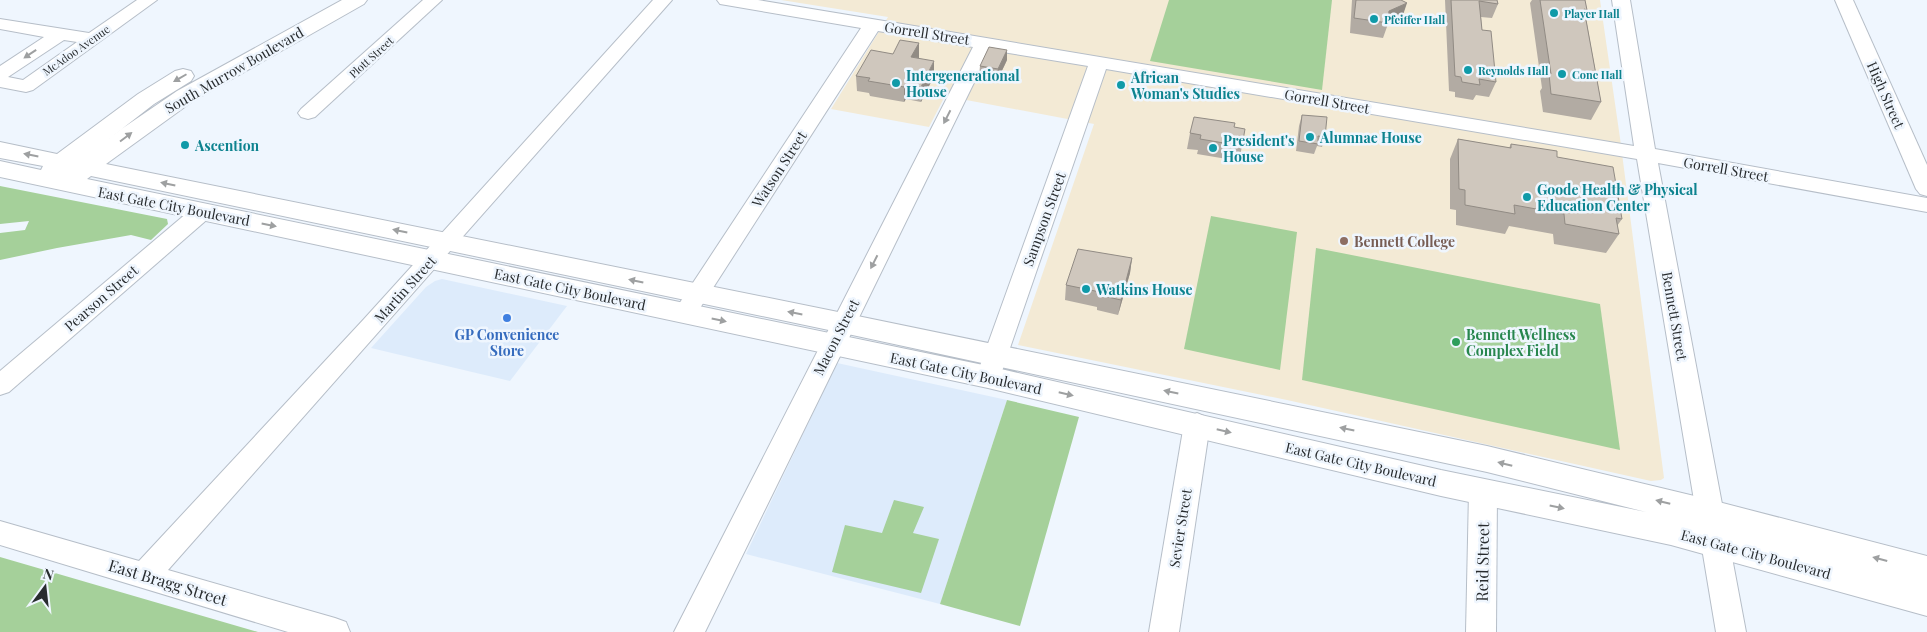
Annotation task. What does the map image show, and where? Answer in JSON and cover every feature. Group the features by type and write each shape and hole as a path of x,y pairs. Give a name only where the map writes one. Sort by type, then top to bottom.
{"main road":[{"name":"South Murrow Boulevard","path":"65,172 146,99 172,82 328,0"},
{"name":"South Murrow Boulevard","path":"65,172 88,167 131,133 185,96 356,0"},
{"name":"East Gate City Boulevard","path":"0,150 65,172 202,212 439,250"},
{"name":"East Gate City Boulevard","path":"88,167 439,250 691,304 992,366 1487,459 1713,528 1927,600"},
{"name":"East Gate City Boulevard","path":"0,169 42,177 65,172"},
{"name":"East Gate City Boulevard","path":"992,366 1197,424 1483,492 1671,531 1713,528 1927,571"}],"street":[{"name":"McAdoo Avenue","path":"0,81 26,86 148,0"},
{"name":"Plott Street","path":"308,113 433,0"},
{"name":"Martin Street","path":"145,575 663,0"},
{"name":"Gorrell Street","path":"726,0 1646,154 1927,205"},
{"name":"Bennett Street","path":"1621,0 1646,154 1731,632"},
{"name":"High Street","path":"1844,0 1927,189"},
{"path":"0,24 92,39"},
{"name":"Watson Street","path":"691,304 873,24"},
{"name":"McAdoo Avenue","path":"0,74 60,34"},
{"name":"Macon Street","path":"689,632 985,42"},
{"name":"Sampson Street","path":"992,366 1099,62"},
{"name":"Pearson Street","path":"0,385 202,212"},
{"name":"Sevier Street","path":"1164,632 1197,424"},
{"name":"Reid Street","path":"1482,632 1483,492"},
{"name":"East Bragg Street","path":"0,533 335,632"}],"shaded area":[{"name":"Bennett College","path":"781,0 1600,0 1620,138 1664,478 1651,481 1287,400 1018,345 1094,124 945,96 929,127 831,109 888,17"},
{"path":"442,279 567,306 510,381 371,348 426,287"},
{"path":"837,363 1007,400 940,604 746,554"}],"green space":[{"path":"1169,0 1332,0 1322,90 1150,61"},
{"path":"0,186 167,219 168,224 151,240 131,235 0,260 0,233 25,230 29,221 0,224"},
{"path":"1211,216 1297,232 1280,370 1184,349"},
{"name":"Bennett Wellness Complex Field","path":"1316,248 1600,304 1620,450 1302,380"},
{"path":"1007,400 1079,417 1020,626 940,604"},
{"path":"894,500 924,507 913,533 939,539 921,593 832,572 845,525 882,533"},
{"path":"0,557 258,632 0,632"}],"building":[{"path":"1356,0 1401,0 1407,3 1389,11 1388,23 1354,18"},
{"path":"1451,0 1497,0 1498,4 1479,1 1482,30 1491,31 1496,82 1479,79 1480,85 1462,82 1461,77 1455,76"},
{"path":"1540,0 1585,0 1587,10 1584,9 1601,102 1551,94 1549,74 1551,74"},
{"path":"900,40 919,43 911,57 934,61 921,87 905,84 904,87 868,81 870,78 856,76 871,50 893,54"},
{"path":"989,47 1007,50 998,69 980,66"},
{"path":"1302,115 1327,117 1325,137 1318,136 1318,144 1299,141"},
{"path":"1194,117 1235,123 1234,127 1245,129 1242,146 1200,139 1201,135 1190,133"},
{"name":"Goode Health & Physical Education Center","path":"1458,139 1511,148 1511,144 1557,151 1557,157 1613,167 1622,219 1616,218 1619,234 1565,224 1564,214 1514,205 1515,214 1465,205 1465,190 1459,189"},
{"path":"1078,249 1132,258 1121,300 1099,295 1100,292 1066,285"}],"place":[{"name":"Player Hall","path":"1554,13"},
{"name":"Pfeiffer Hall","path":"1374,19"},
{"name":"Reynolds Hall","path":"1468,70"},
{"name":"Cone Hall","path":"1562,74"},
{"name":"Intergenerational House","path":"896,83"},
{"name":"African Woman's Studies","path":"1121,85"},
{"name":"Alumnae House","path":"1310,137"},
{"name":"Ascention","path":"185,145"},
{"name":"President's House","path":"1213,148"},
{"name":"Goode Health & Physical Education Center","path":"1527,197"},
{"name":"Bennett College","path":"1344,241"},
{"name":"Watkins House","path":"1086,289"},
{"name":"GP Convenience Store","path":"507,318"},
{"name":"Bennett Wellness Complex Field","path":"1456,342"}]}
